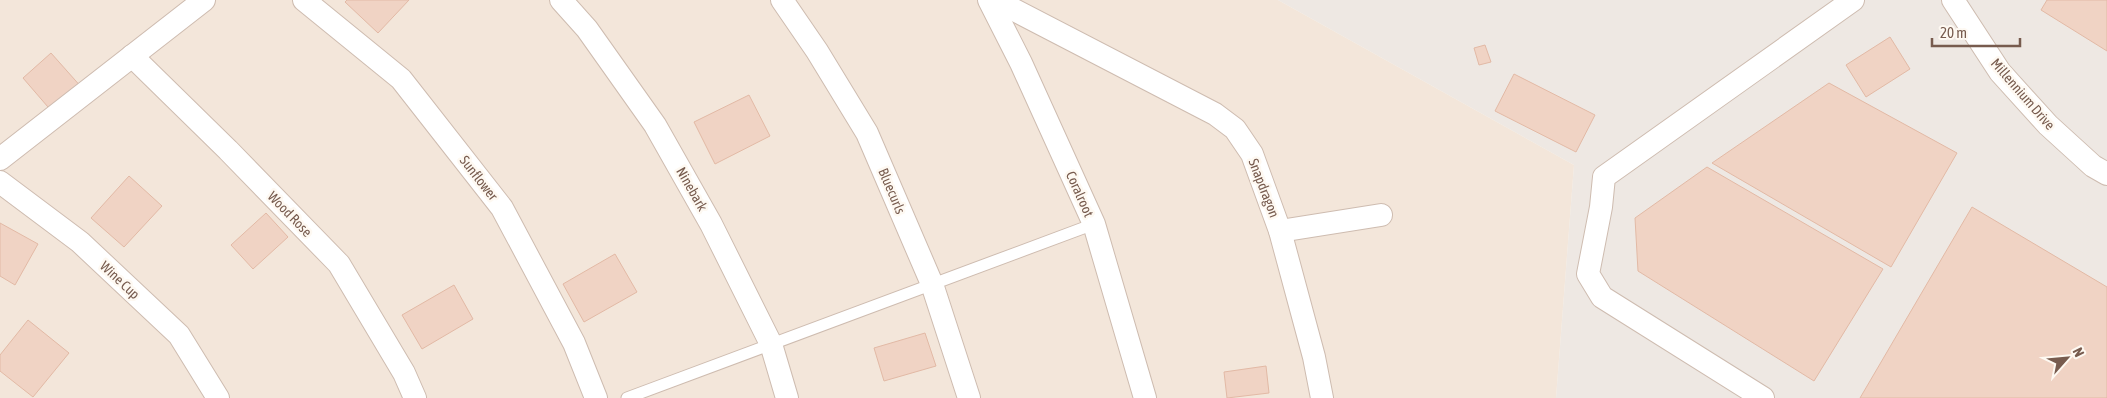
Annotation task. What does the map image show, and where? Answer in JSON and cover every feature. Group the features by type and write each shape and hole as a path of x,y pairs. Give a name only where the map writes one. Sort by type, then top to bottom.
{"street":[{"path":"0,159 204,0"},
{"name":"Sunflower","path":"304,0 401,79 502,208 574,343 596,398"},
{"name":"Ninebark","path":"561,0 587,29 655,125 711,224 771,344 787,398"},
{"name":"Bluecurls","path":"782,0 817,51 867,133 932,284 969,398"},
{"name":"Coralroot","path":"988,0 1021,63 1094,224 1145,398"},
{"name":"Snapdragon","path":"995,0 1215,114 1235,130 1252,154 1280,231 1314,357 1322,398"},
{"path":"1763,398 1602,297 1588,274 1601,207 1604,177 1852,0"},
{"name":"Millennium Drive","path":"1953,0 2000,72 2048,125 2093,166 2107,174"},
{"name":"Wood Rose","path":"132,56 228,150 338,264 404,373 415,398"},
{"name":"Wine Cup","path":"0,182 80,242 179,335 218,398"},
{"path":"1280,231 1380,215"}],"lane":[{"path":"627,398 1094,224"}],"shaded area":[{"path":"0,0 1278,0 1574,165 1556,398 0,398"},
{"path":"1278,0 2107,0 2107,398 1556,398 1574,165"}],"building":[{"path":"347,0 409,0 378,33 345,2"},
{"path":"2047,0 2107,0 2107,51 2041,10"},
{"path":"1890,37 1910,69 1866,97 1846,65"},
{"path":"1485,45 1491,62 1479,65 1474,48"},
{"path":"51,53 83,89 54,114 23,78"},
{"path":"1514,74 1595,115 1576,152 1495,111"},
{"path":"1829,83 1957,153 1891,267 1712,163"},
{"path":"749,95 770,136 715,164 694,122"},
{"path":"1707,167 1883,269 1814,381 1638,271 1635,218"},
{"path":"129,176 162,206 124,247 91,218"},
{"path":"1972,207 2107,287 2107,398 1860,398"},
{"path":"266,213 288,237 253,269 231,245"},
{"path":"0,223 38,244 15,285 0,276"},
{"path":"615,254 637,292 584,322 563,284"},
{"path":"454,285 473,319 422,349 402,315"},
{"path":"28,320 69,353 33,397 0,371 0,355"},
{"path":"925,333 936,366 884,381 874,348"},
{"path":"1266,366 1269,393 1227,398 1224,372"}]}
